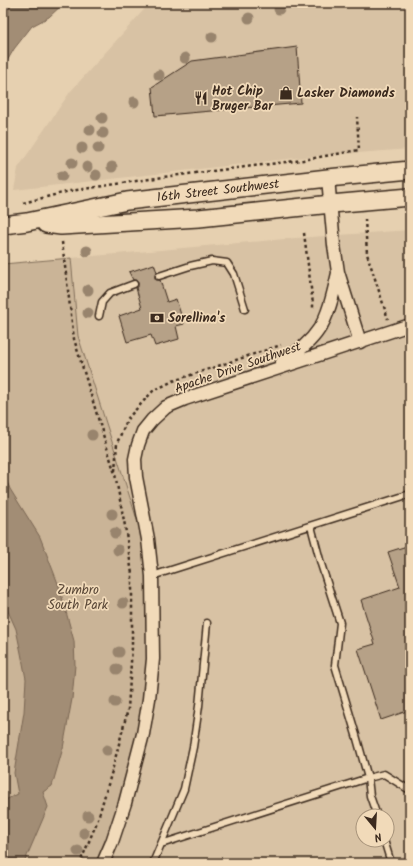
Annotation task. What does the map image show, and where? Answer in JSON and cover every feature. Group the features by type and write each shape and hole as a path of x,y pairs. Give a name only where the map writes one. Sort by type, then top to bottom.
{"main road":[{"name":"16th Street Southwest","path":"3,225 27,222 127,201 410,170"},
{"name":"16th Street Southwest","path":"27,222 61,226 199,218 410,197"}],"street":[{"path":"328,178 338,272 360,342"},
{"path":"267,372 294,356 309,342 320,328 329,308 338,272"},
{"name":"Apache Drive Southwest","path":"103,863 112,842 125,803 143,734 149,699 153,659 152,576 148,539 136,477 135,459 143,431 166,407 185,399 410,325"}],"lane":[{"path":"159,276 212,261 227,263 234,274 246,309"},
{"path":"99,316 102,302 110,293 134,284"},
{"path":"152,576 410,494"},
{"path":"311,526 321,564 340,623 335,665 368,778 370,796 374,808"},
{"path":"152,863 162,844 184,789 193,748 199,706 206,623"},
{"path":"162,844 384,774 408,789 410,788"},
{"path":"386,848 391,863"}],"path":[{"path":"23,203 70,191 163,177 303,160 359,150 357,117"},
{"path":"364,219 367,254 392,331"},
{"path":"304,233 314,304 313,311"},
{"path":"62,242 74,339 115,474 132,574 132,647 128,709 97,822 80,863"},
{"path":"115,474 117,443 128,418 153,391 173,381 282,345"}],"shaded area":[{"path":"3,3 64,3 49,17 32,26 14,49 3,68"},
{"path":"150,3 410,3 410,149 305,157 14,190 18,168 70,92"},
{"path":"410,230 410,863 102,863 151,563 78,336 71,258 296,238"},
{"path":"3,472 10,489 40,537 59,586 74,641 75,665 72,699 63,748 52,786 43,792 48,807 24,863 3,863 3,801 18,794 14,773 24,712 26,679 16,629 3,600"}],"green space":[{"name":"Zumbro South Park","path":"71,258 78,336 151,563 149,700 102,863 3,863 3,264"}],"building":[{"path":"297,47 301,103 155,116 152,87 192,61"},
{"path":"154,264 157,272 155,278 156,280 160,280 167,302 176,299 184,324 176,326 179,339 155,346 151,335 127,342 119,316 142,308 136,288 138,287 137,280 133,280 129,272"},
{"path":"410,545 410,710 381,720 358,649 375,644 361,600 400,587 388,552"}],"place":[{"name":"Lasker Diamonds","path":"286,93"},
{"name":"Hot Chip Bruger Bar","path":"201,98"},
{"name":"Sorellina's","path":"157,318"}]}
